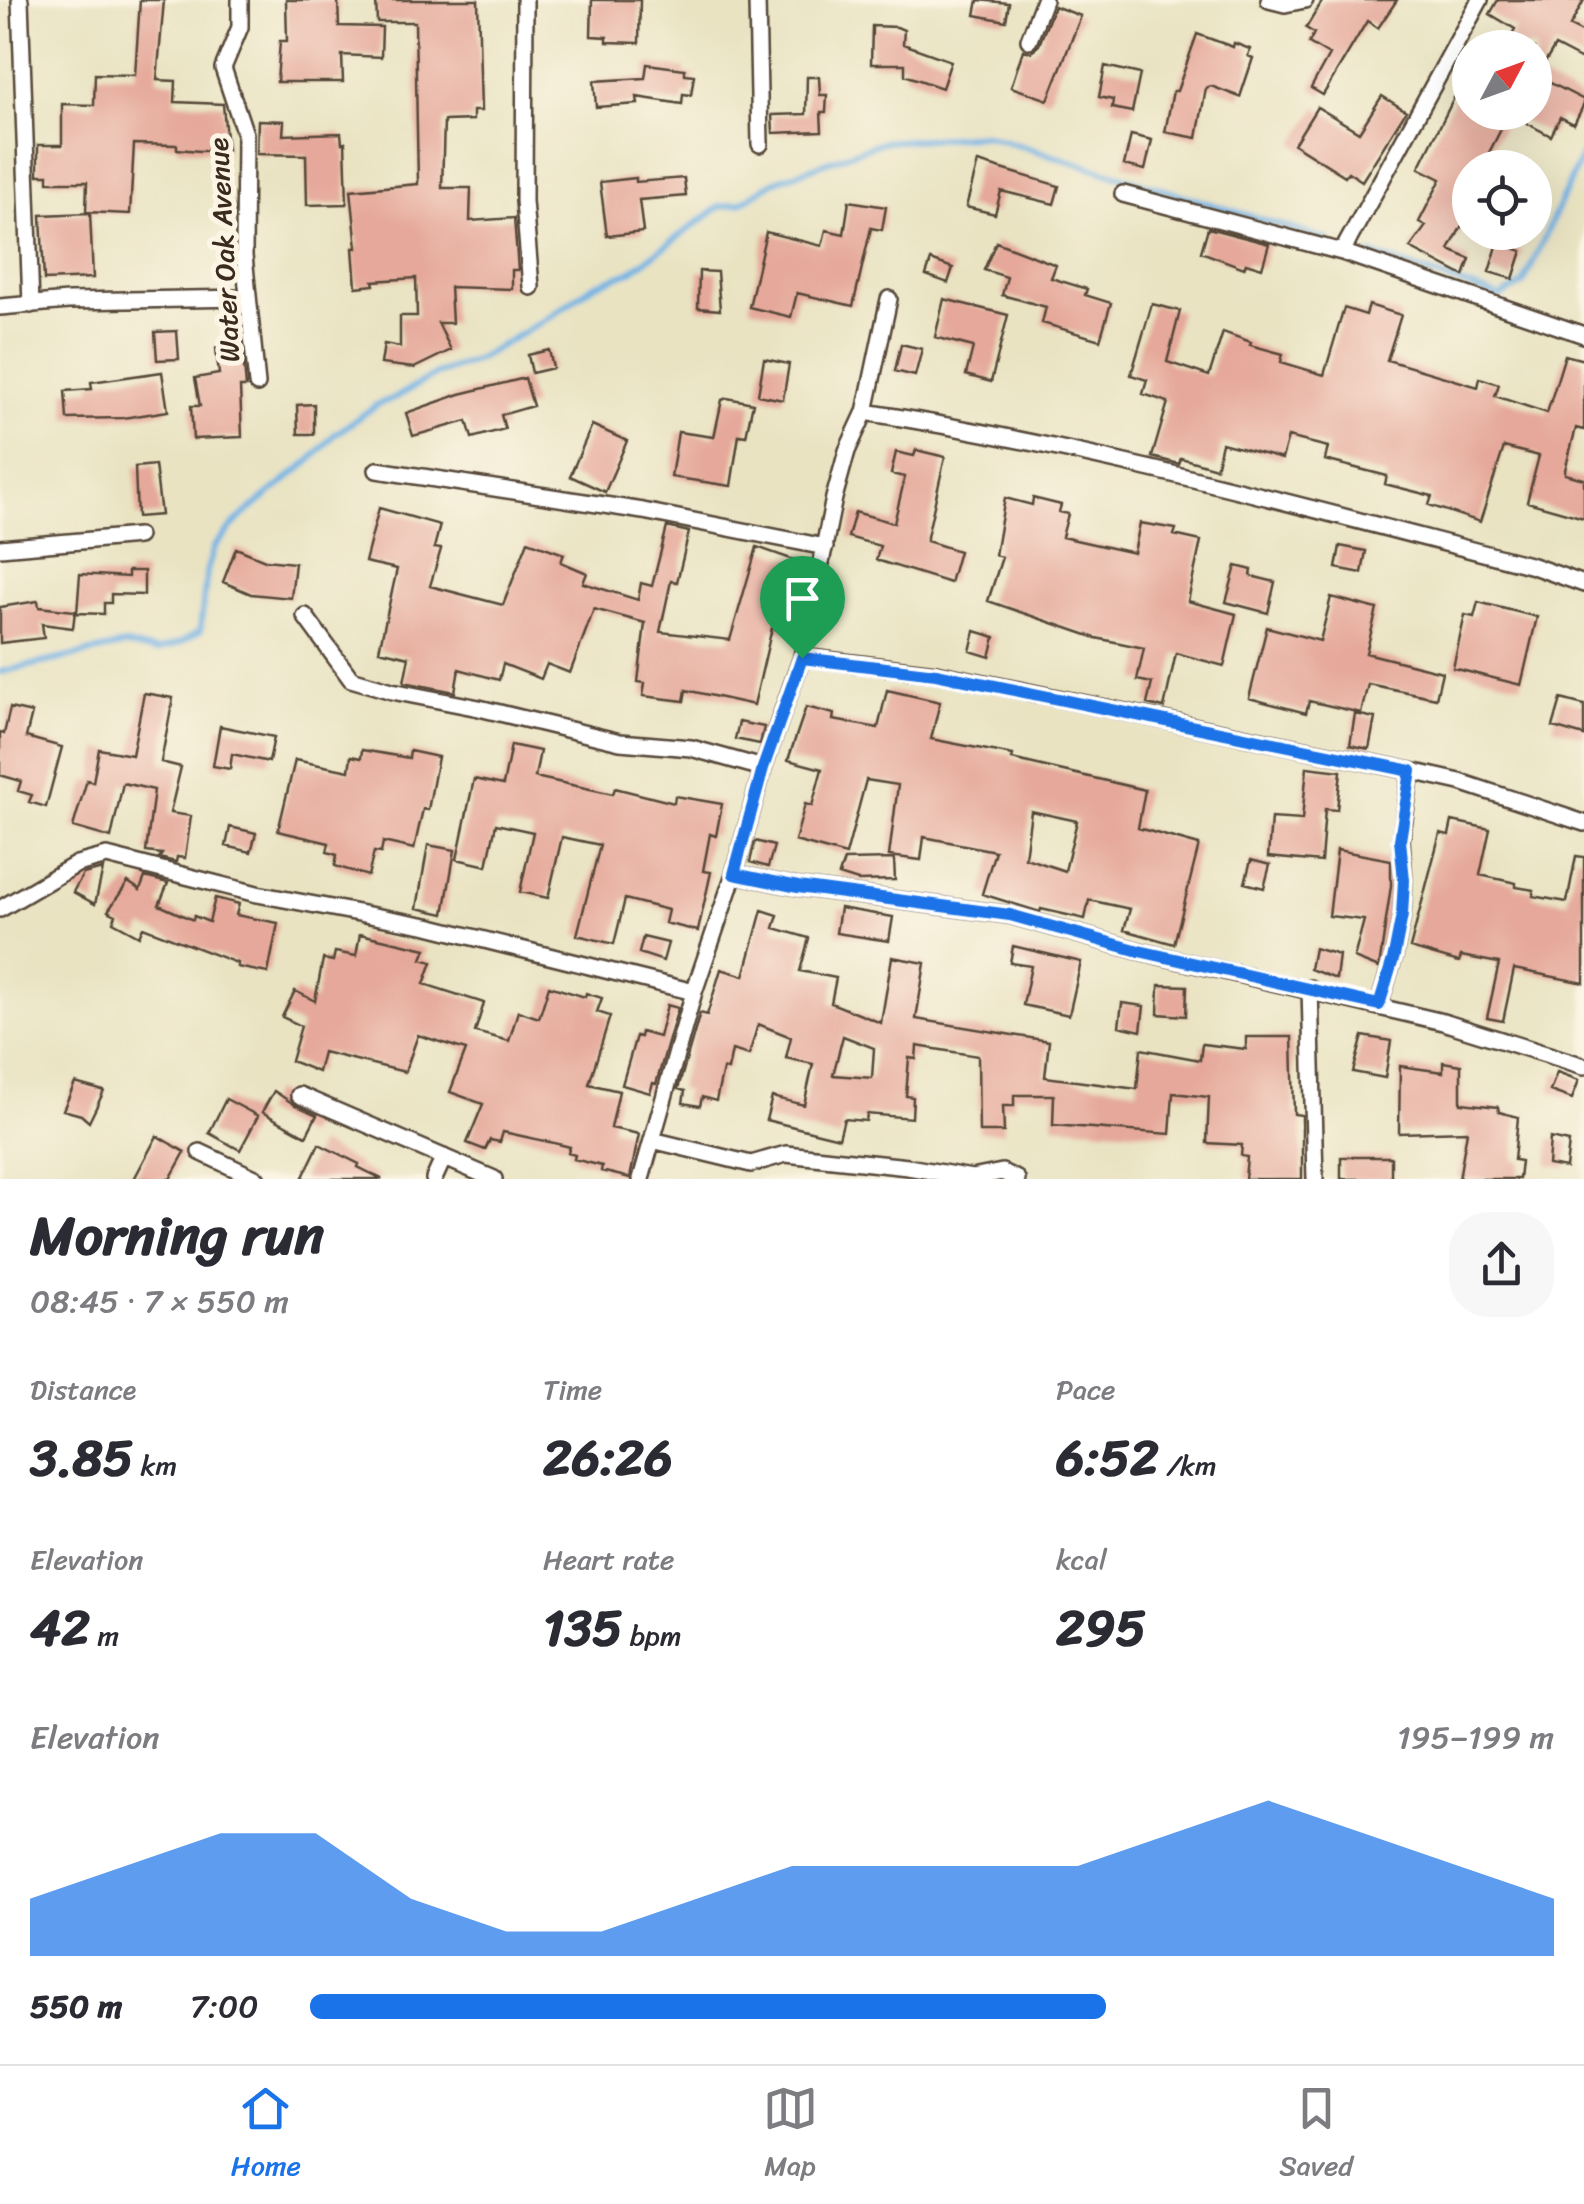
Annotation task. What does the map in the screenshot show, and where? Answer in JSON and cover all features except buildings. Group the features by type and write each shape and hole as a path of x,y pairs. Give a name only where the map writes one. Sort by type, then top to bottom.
{"street":[{"path":"20,0 30,305"},
{"name":"Water Oak Avenue","path":"240,0 240,26 223,68 245,134 244,256 258,384"},
{"path":"525,0 524,202 531,287"},
{"path":"757,0 760,144"},
{"path":"1029,40 1044,0"},
{"path":"1269,0 1284,4 1305,0"},
{"path":"1342,252 1480,0"},
{"path":"1123,194 1342,252 1584,334"},
{"path":"0,307 68,301 248,298"},
{"path":"642,1179 694,992 734,874 763,768 802,658 847,451 864,412 889,299"},
{"path":"864,412 974,430 1194,478 1533,566 1584,584"},
{"path":"377,470 643,511 825,547"},
{"path":"0,548 138,536"},
{"path":"305,616 351,679 620,742 691,748 763,768"},
{"path":"802,658 936,674 1411,771 1460,782 1584,822"},
{"path":"1379,1005 1402,915 1400,840 1411,771"},
{"path":"0,909 77,864 107,856 257,894 428,926 694,992"},
{"path":"734,874 818,890 1010,915 1139,951 1379,1005 1584,1066"},
{"path":"1310,988 1315,1179"},
{"path":"299,1095 494,1179"},
{"path":"652,1140 750,1164 786,1154 972,1178 1002,1172 1016,1179"},
{"path":"200,1152 257,1179"},
{"path":"434,1179 444,1157"}],"waterway":[{"path":"0,672 125,645 157,651 182,642 200,631 207,570 214,547 240,518 311,460 334,435 378,404 436,374 476,360 550,317 594,285 630,272 719,207 741,203 773,182 882,142 985,135 1328,240"},
{"path":"1371,254 1500,297 1523,284 1584,151"}],"route":[{"path":"802,658 936,674 1411,771 1400,840 1402,915 1379,1005 1139,951 1010,915 798,887 734,874 763,768 802,658"}]}
